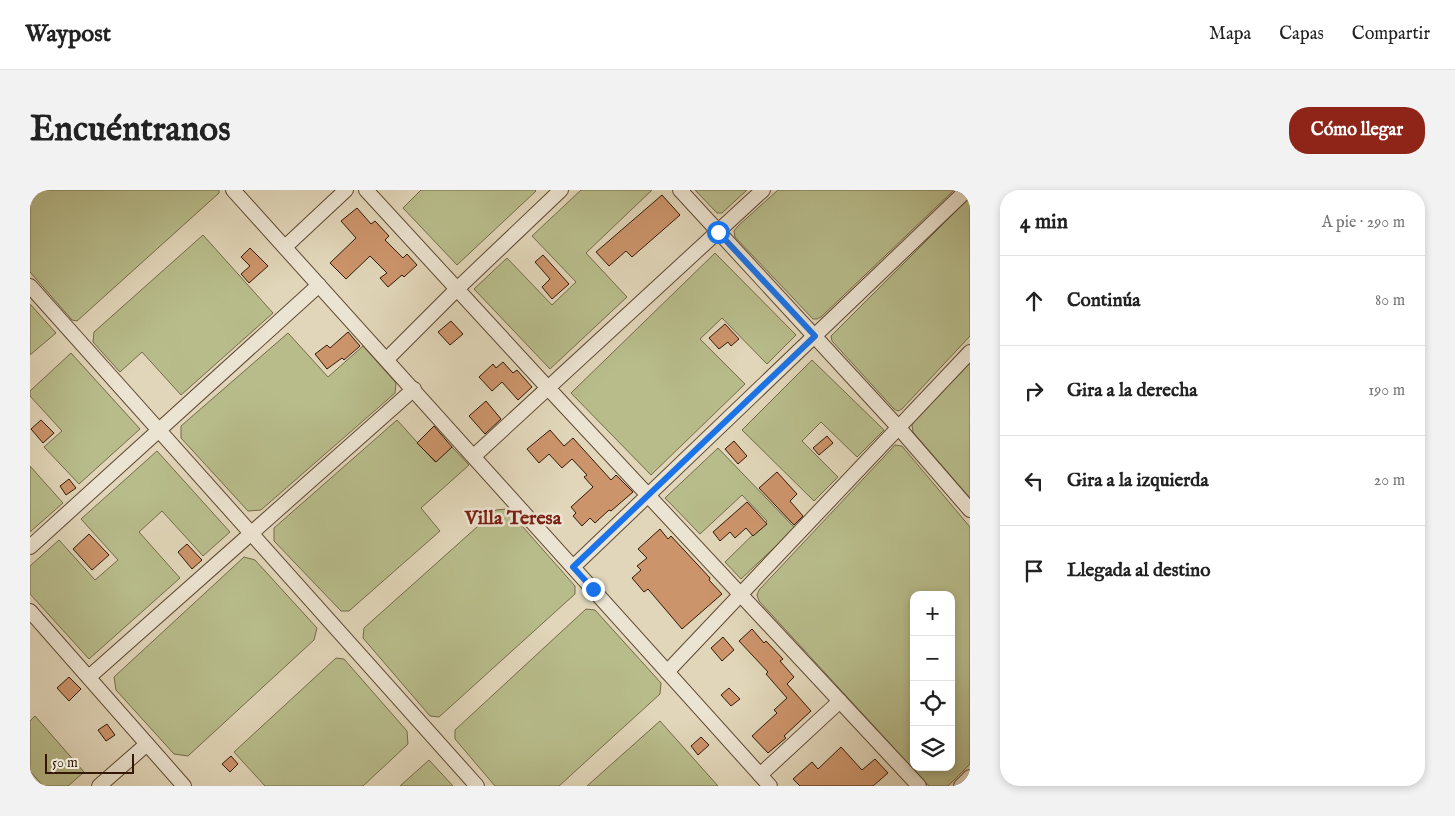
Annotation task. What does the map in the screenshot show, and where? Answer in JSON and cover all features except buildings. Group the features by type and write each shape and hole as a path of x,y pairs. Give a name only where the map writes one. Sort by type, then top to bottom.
{"street":[{"path":"233,190 770,786"},
{"path":"285,247 346,190"},
{"path":"366,190 919,786"},
{"path":"387,359 561,190"},
{"path":"680,190 899,428 970,510"},
{"path":"474,456 763,190"},
{"path":"573,567 968,190"},
{"path":"30,547 319,285"},
{"path":"30,286 477,786"},
{"path":"667,672 970,352"},
{"path":"89,678 414,389"},
{"path":"30,611 184,786"},
{"path":"760,775 840,701"},
{"path":"99,786 147,744"},
{"path":"961,786 970,778"}],"green space":[{"path":"41,190 219,190 219,193 77,321 72,320 30,272 30,200"},
{"path":"421,190 536,191 457,265 403,208"},
{"path":"581,190 652,190 586,253 627,297 550,369 474,289 507,258 552,305 576,282 532,236"},
{"path":"695,190 747,190 722,213 717,213"},
{"path":"778,190 954,190 821,317 813,319 735,237 734,231 738,226"},
{"path":"970,197 970,336 902,409 898,411 894,409 832,341 831,336"},
{"path":"203,235 273,313 181,395 142,352 120,372 93,342 94,332"},
{"path":"715,253 796,335 767,364 722,318 700,339 745,384 651,475 571,393"},
{"path":"30,304 56,333 30,355"},
{"path":"288,333 328,377 363,346 396,383 395,393 261,510 248,511 181,438 181,426"},
{"path":"71,353 140,429 79,484 44,447 62,431 30,396 30,391"},
{"path":"812,360 884,430 857,457 821,422 802,441 838,477 814,501 742,430"},
{"path":"970,362 970,498 913,432 912,425"},
{"path":"397,420 435,462 452,447 469,465 421,508 440,531 349,611 341,611 274,541 274,528"},
{"path":"895,445 902,446 970,527 970,764 948,786 929,786 915,771 955,771 955,591 910,591 910,765 759,601 757,595 759,590"},
{"path":"718,448 795,528 741,579 725,562 767,521 742,495 700,534 665,498"},
{"path":"157,451 230,532 203,556 162,511 139,532 180,578 89,659 30,594 30,566 59,540 95,580 118,560 81,519"},
{"path":"30,466 63,503 30,532"},
{"path":"507,509 575,586 575,594 439,717 430,716 363,638 364,628 496,510"},
{"path":"244,557 255,560 317,628 314,640 188,756 174,754 116,690 114,677"},
{"path":"586,609 595,610 661,683 660,694 559,786 495,786 455,739 455,730"},
{"path":"336,658 344,659 407,731 408,744 363,786 265,786 234,752"},
{"path":"35,716 84,772 68,786 43,786 30,771 30,721"},
{"path":"660,721 718,786 587,786"},
{"path":"429,760 453,786 400,786"}],"district":[{"name":"Villa Teresa","path":"513,518"}],"route":[{"path":"593,589 573,567 815,336 718,232"}]}
